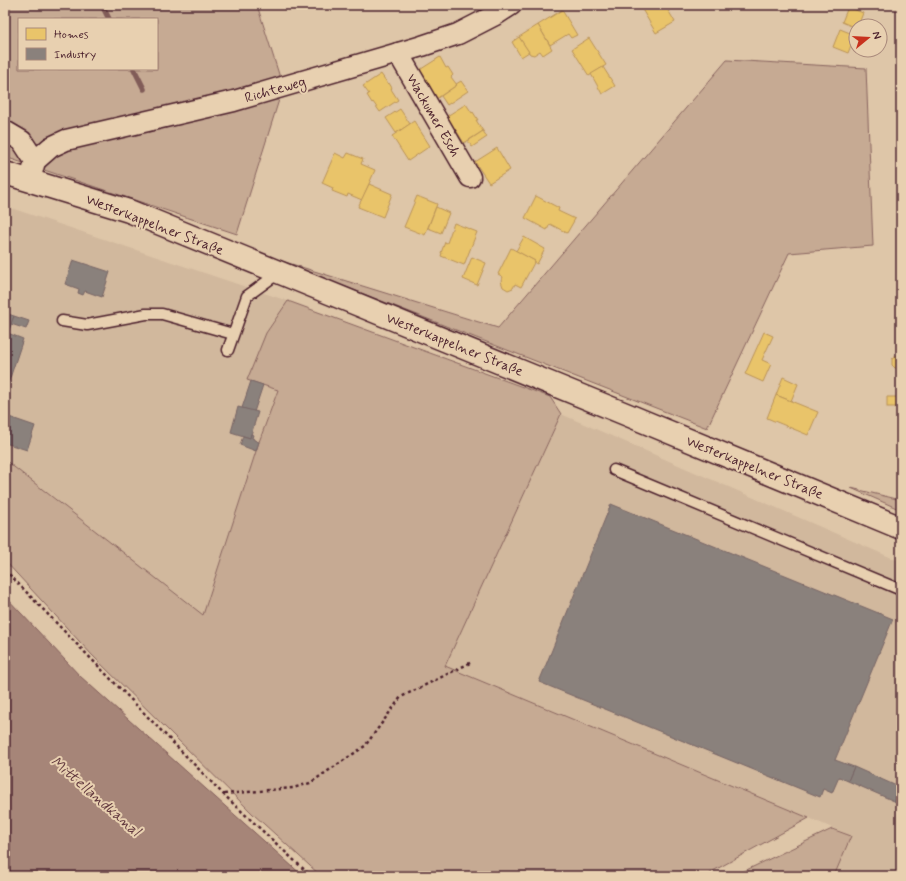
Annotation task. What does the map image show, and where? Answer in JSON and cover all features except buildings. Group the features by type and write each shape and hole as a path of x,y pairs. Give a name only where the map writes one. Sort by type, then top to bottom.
{"main road":[{"name":"Westerkappelner Straße","path":"5,173 33,170 129,211 901,528"}],"street":[{"name":"Richteweg","path":"33,170 51,147 66,140 234,101 398,53 458,34 511,5"},
{"name":"Wackumer Esch","path":"398,53 470,177"},
{"path":"5,131 22,141 33,170"}],"lane":[{"path":"228,350 247,296 280,272"},
{"path":"62,321 87,325 146,314 162,314 233,334"},
{"path":"614,470 901,590"}],"path":[{"path":"5,570 223,794 311,876"},
{"path":"223,794 293,788 310,783 365,746 401,697 472,662"}],"shaded area":[{"path":"5,5 257,5 283,87 237,234 5,157"},
{"path":"727,60 866,68 873,246 789,253 707,428 269,257 498,328"},
{"path":"5,206 288,301 266,333 251,381 278,390 259,442 203,616 5,460"},
{"path":"288,301 550,397 561,414 445,666 809,818 713,871 707,876 321,876 253,814 92,655 5,561 5,460 203,615 259,442 278,390 247,380 266,333"},
{"path":"561,414 901,562 901,876 834,876 851,836 445,666"},
{"path":"851,488 901,500 901,510"},
{"path":"832,829 851,836 834,876 734,876"}],"water":[{"name":"Mittellandkanal","path":"5,596 80,676 303,876 5,876"}],"waterway":[{"path":"102,5 108,18"},
{"path":"134,70 144,89"}]}
